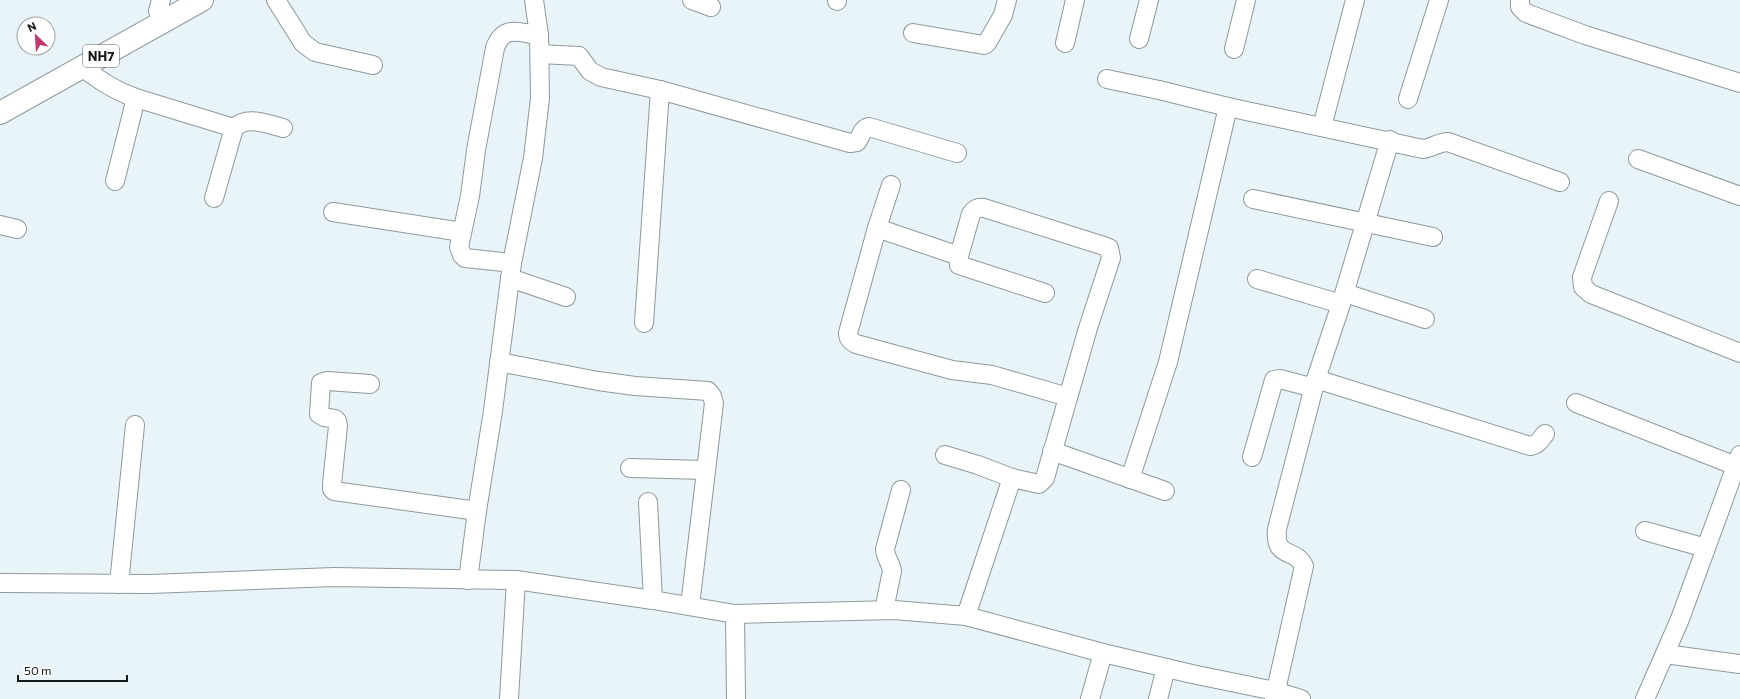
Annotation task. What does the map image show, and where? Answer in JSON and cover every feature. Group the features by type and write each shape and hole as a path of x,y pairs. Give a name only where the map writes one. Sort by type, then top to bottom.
{"highway":[{"name":"NH7","path":"0,113 82,67 161,12 202,0"}],"street":[{"path":"276,0 303,43 315,52 373,64"},
{"path":"468,580 476,511 499,362 511,271 533,158 540,98 539,35 534,0"},
{"path":"692,0 712,7"},
{"path":"913,33 984,45 988,43 1003,15 1007,0"},
{"path":"1065,43 1075,0"},
{"path":"1139,39 1149,0"},
{"path":"1234,49 1246,0"},
{"path":"1322,127 1355,0"},
{"path":"1408,99 1439,0"},
{"path":"1520,0 1520,7 1526,13 1584,35 1740,84"},
{"path":"539,35 510,32 503,34 498,40 495,48 476,150 470,196 459,247 465,258 511,271 566,297"},
{"path":"540,54 579,56 590,71 601,77 660,90 850,143 857,142 865,128 869,127 957,153"},
{"path":"82,67 106,85 122,93 234,128"},
{"path":"1107,79 1228,107 1423,148 1430,148 1442,142 1448,142 1560,182"},
{"path":"644,323 660,90"},
{"path":"115,181 136,98"},
{"path":"1130,479 1168,362 1228,107"},
{"path":"214,198 234,128 238,124 246,121 282,128"},
{"path":"1274,695 1304,566 1302,561 1281,549 1277,544 1277,529 1315,384 1343,298 1390,140"},
{"path":"1638,159 1740,196"},
{"path":"891,185 877,228 848,333 851,341 856,344 952,370 992,375 1068,397"},
{"path":"1254,199 1433,237"},
{"path":"1609,201 1582,277 1583,287 1591,294 1740,353"},
{"path":"945,455 978,465 1012,478 1039,484 1045,478 1088,328 1111,258 1109,248 979,208 974,210 971,214 959,256 959,264 962,267 1045,293"},
{"path":"333,212 462,232"},
{"path":"877,228 959,256"},
{"path":"1257,279 1343,298 1425,319"},
{"path":"499,362 598,381 635,386 708,391 712,396 714,402 690,606"},
{"path":"1252,457 1274,380 1280,379 1315,384 1530,446 1535,446 1544,434"},
{"path":"370,384 327,381 321,383 320,414 324,417 335,419 338,426 332,489 334,492 476,511"},
{"path":"1576,403 1738,461 1680,619 1645,699"},
{"path":"119,584 135,425"},
{"path":"1052,451 1165,491"},
{"path":"630,468 705,470"},
{"path":"966,616 1012,478"},
{"path":"884,610 892,571 891,565 885,554 885,549 901,490"},
{"path":"648,502 653,600"},
{"path":"1645,531 1706,548"},
{"path":"0,583 119,584 334,577 516,580 653,600 735,614 884,610 966,616 1102,653 1274,695 1301,699"},
{"path":"509,699 516,580"},
{"path":"735,614 736,699"},
{"path":"1090,699 1102,653"},
{"path":"1665,654 1740,664"},
{"path":"1158,699 1166,668"}]}
